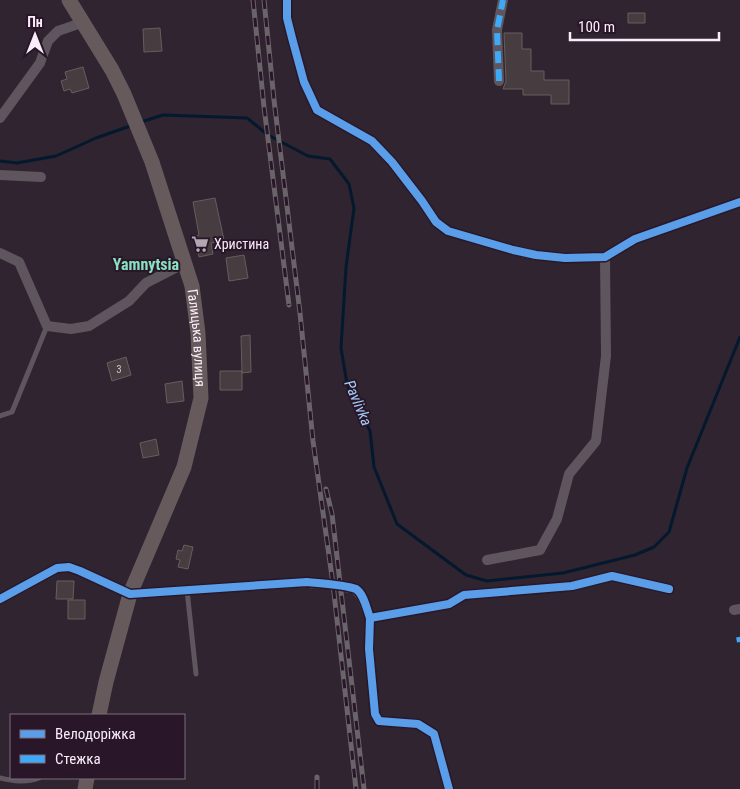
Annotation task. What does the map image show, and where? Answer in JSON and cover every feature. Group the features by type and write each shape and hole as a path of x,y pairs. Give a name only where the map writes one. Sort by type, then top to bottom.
{"main road":[{"name":"Галицька вулиця","path":"69,0 112,70 152,162 192,286 198,333 200,398 184,467 130,594 99,714"}],"street":[{"path":"287,0 287,18 292,38 304,82 317,110 372,141 392,162 436,222 448,231 536,255 565,258 605,256 635,239 740,202"},
{"path":"499,81 498,30 503,0"},
{"path":"0,118 40,63 48,41 58,31 84,22"},
{"path":"0,176 41,177"},
{"path":"0,253 19,262 47,326 71,329 89,326 129,301 146,283 185,263"},
{"path":"487,560 540,550 557,519 569,474 596,441 606,356 605,256"},
{"path":"0,599 57,568 69,568 80,571 130,594 295,583"},
{"path":"370,618 449,604 464,594 572,586 612,576 669,589"},
{"path":"356,590 362,597 370,618 369,649 375,714 379,721 418,724 434,734 449,789"}],"lane":[{"path":"0,416 12,412 47,326"},
{"path":"187,590 196,674"},
{"path":"0,778 12,781 36,779"}],"building":[{"path":"628,13 645,13 645,23 628,23"},
{"path":"160,28 162,51 144,52 143,29"},
{"path":"504,33 522,33 522,49 531,49 531,71 544,71 544,80 569,80 569,104 551,104 551,95 523,95 523,89 503,89 506,81"},
{"path":"83,67 89,88 72,93 70,89 64,91 61,81 67,79 65,72"},
{"path":"215,198 224,240 211,243 213,254 199,257 195,236 199,235 193,202"},
{"path":"244,255 248,278 229,281 226,258"},
{"path":"250,335 251,372 242,373 241,336"},
{"path":"126,357 131,375 112,381 107,363"},
{"path":"220,371 242,371 242,390 220,390"},
{"path":"182,381 184,401 167,403 165,384"},
{"path":"156,439 159,455 143,458 140,443"},
{"path":"184,545 193,547 188,569 178,567 180,560 176,559 178,550 182,551"},
{"path":"57,581 74,581 73,599 56,599"},
{"path":"68,600 85,600 85,619 68,619"}],"waterway":[{"name":"Pavlivka","path":"141,122 163,115 247,118 268,135 308,156 330,159 349,184 354,208 346,267 341,348 347,384 370,431 374,467 397,524 466,575 487,581 563,573 635,555 654,547 669,532 687,468 740,337"},
{"name":"Pavlivka","path":"0,161 17,163 56,156 96,138 133,125"}],"tunnel":[{"path":"295,583 333,584 356,590"}],"railway":[{"path":"253,0 264,107 289,305"},
{"path":"264,0 313,441 333,584 356,789"},
{"path":"326,489 332,514 364,789"},
{"path":"317,777 317,789"}],"marked path":[{"path":"499,81 497,30 503,0"},
{"path":"739,637 740,642"}],"cycle path":[{"path":"287,0 287,18 304,82 317,110 372,141 392,162 436,222 448,231 536,255 565,258 605,257 635,239 740,202"},
{"path":"0,599 57,568 69,567 130,594 307,582 346,586 359,591 370,618"},
{"path":"449,789 434,734 418,724 379,721 375,714 369,649 370,618 449,604 464,595 572,586 612,576 669,589"}],"place":[{"name":"Христина","path":"200,244"}],"district":[{"name":"Yamnytsia","path":"146,264"}]}
